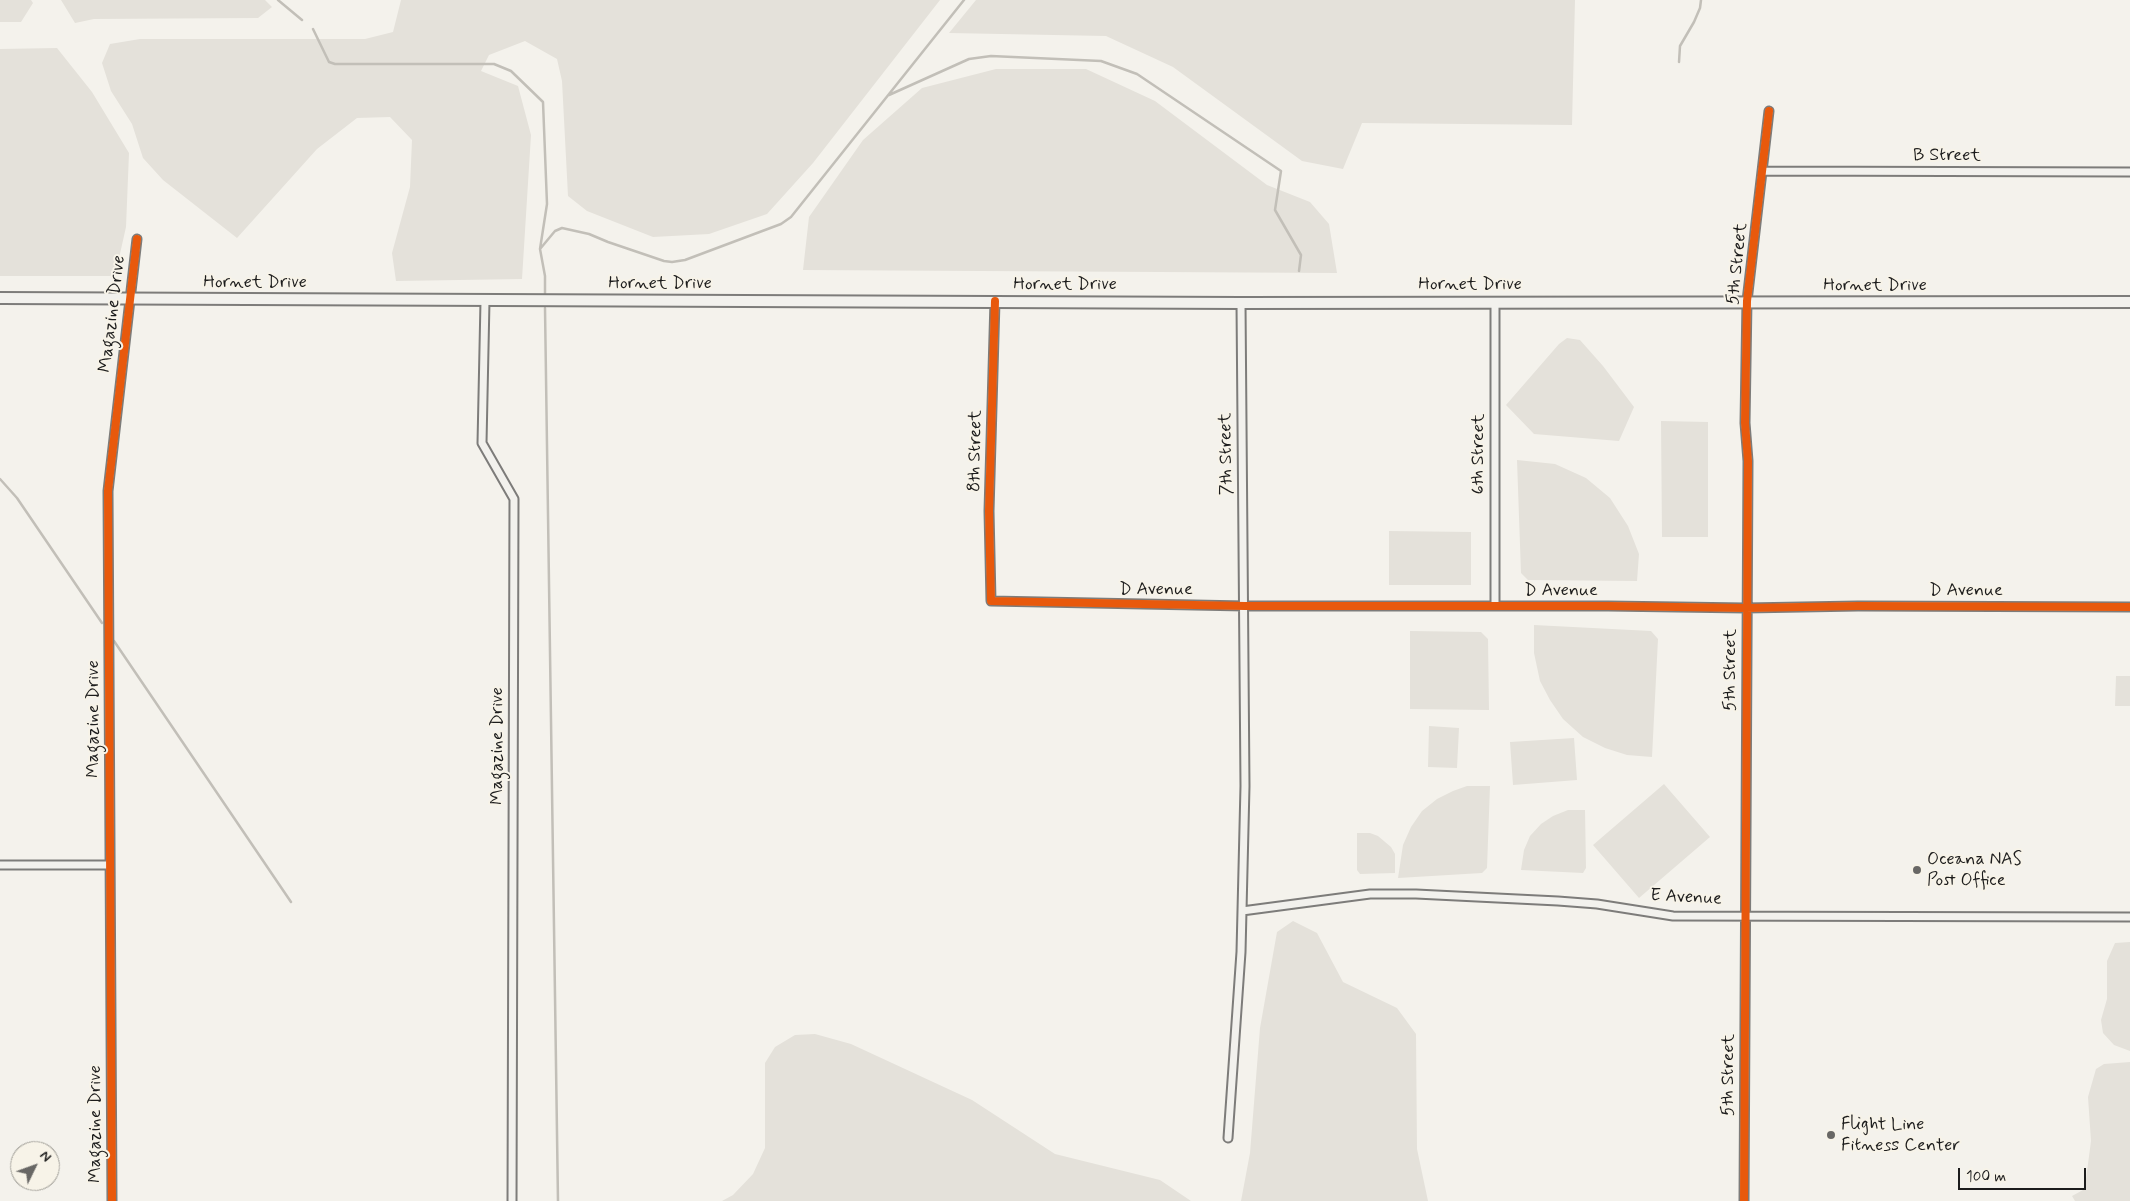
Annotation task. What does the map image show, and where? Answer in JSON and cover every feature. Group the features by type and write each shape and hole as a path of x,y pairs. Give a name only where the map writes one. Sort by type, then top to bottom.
{"main road":[{"name":"Hornet Drive","path":"0,298 1241,302 2130,302"}],"street":[{"name":"5th Street","path":"1744,1201 1748,461 1745,423 1747,302 1769,111"},
{"name":"B Street","path":"1763,171 2130,172"},
{"name":"Magazine Drive","path":"112,1201 108,491 137,239"},
{"name":"Magazine Drive","path":"485,300 482,443 514,499 512,1201"},
{"name":"8th Street","path":"992,601 989,510 995,301"},
{"name":"7th Street","path":"1228,1138 1241,952 1245,786 1241,302"},
{"name":"6th Street","path":"1495,302 1495,606"},
{"name":"D Avenue","path":"992,601 1110,605 1245,606 2130,607"},
{"path":"0,865 110,865"},
{"name":"E Avenue","path":"1242,911 1370,894 1416,894 1558,900 1673,916 2130,917"}],"shaded area":[{"path":"0,0 31,0 33,3 21,22 0,22"},
{"path":"61,0 265,0 272,7 258,18 94,19 75,23"},
{"path":"401,0 940,0 813,163 767,214 709,234 653,237 587,211 568,196 562,81 557,59 525,41 489,55 481,71 518,86 531,135 522,279 396,281 392,253 410,187 412,140 390,117 357,118 317,149 237,238 163,180 143,158 132,124 111,91 102,63 110,44 140,39 365,39 393,32"},
{"path":"976,0 1575,0 1572,125 1362,123 1343,169 1302,161 1173,67 1106,36 949,33"},
{"path":"57,48 92,92 129,153 126,227 115,276 0,276 0,49"},
{"path":"996,69 1086,69 1155,101 1267,185 1310,202 1329,224 1337,273 803,270 809,217 863,140 922,88"},
{"path":"1567,338 1580,340 1603,366 1634,407 1619,441 1534,434 1506,405 1559,344"},
{"path":"1661,421 1708,422 1708,537 1662,537"},
{"path":"1517,460 1555,464 1586,478 1610,498 1628,526 1639,554 1637,581 1528,580 1521,573"},
{"path":"1389,531 1471,532 1471,585 1389,585"},
{"path":"1534,625 1651,631 1658,639 1652,757 1627,755 1605,748 1583,737 1563,719 1540,681 1534,653"},
{"path":"1410,631 1481,632 1488,639 1489,710 1410,709"},
{"path":"2116,676 2130,676 2130,706 2115,706"},
{"path":"1429,726 1459,728 1457,768 1428,767"},
{"path":"1574,738 1577,780 1513,785 1510,742"},
{"path":"1664,784 1710,837 1639,898 1593,845"},
{"path":"1467,786 1490,786 1487,868 1482,873 1398,878 1403,845 1411,827 1422,811 1437,799"},
{"path":"1568,810 1585,810 1586,868 1583,873 1521,870 1524,850 1530,836 1541,824 1553,816"},
{"path":"1357,833 1370,833 1378,836 1391,847 1395,854 1395,873 1360,874 1357,870"},
{"path":"1293,921 1317,933 1343,982 1397,1008 1416,1034 1417,1149 1428,1201 1241,1201 1250,1153 1260,1028 1277,932"},
{"path":"2130,942 2130,1051 2114,1045 2103,1033 2101,1020 2107,999 2107,961 2115,943"},
{"path":"815,1034 851,1044 972,1100 1055,1154 1160,1180 1191,1201 722,1201 733,1195 753,1174 765,1148 765,1063 775,1047 795,1035"},
{"path":"2130,1062 2130,1201 2075,1201 2072,1196 2083,1190 2086,1179 2091,1141 2088,1097 2096,1069 2104,1064"}],"waterway":[{"path":"278,0 302,20"},
{"path":"540,249 555,231 562,228 589,234 664,261 672,262 685,260 781,224 791,217 964,0"},
{"path":"1679,62 1680,46 1694,22 1701,0"},
{"path":"313,29 329,62 335,64 494,64 511,71 543,102 547,204 540,249 545,276 545,293"},
{"path":"889,95 969,59 991,56 1101,61 1137,74 1281,171 1275,210 1301,255 1299,271"},
{"path":"545,308 558,1201"},
{"path":"0,479 17,498 102,623"},
{"path":"114,641 291,902"}],"cycle path":[{"path":"1744,1201 1748,461 1745,423 1747,301 1769,111"},
{"path":"112,1201 108,491 137,239"},
{"path":"995,301 989,511 991,601 1245,606 2130,607"}],"place":[{"name":"Oceana NAS Post Office","path":"1917,870"},
{"name":"Flight Line Fitness Center","path":"1831,1135"}]}
